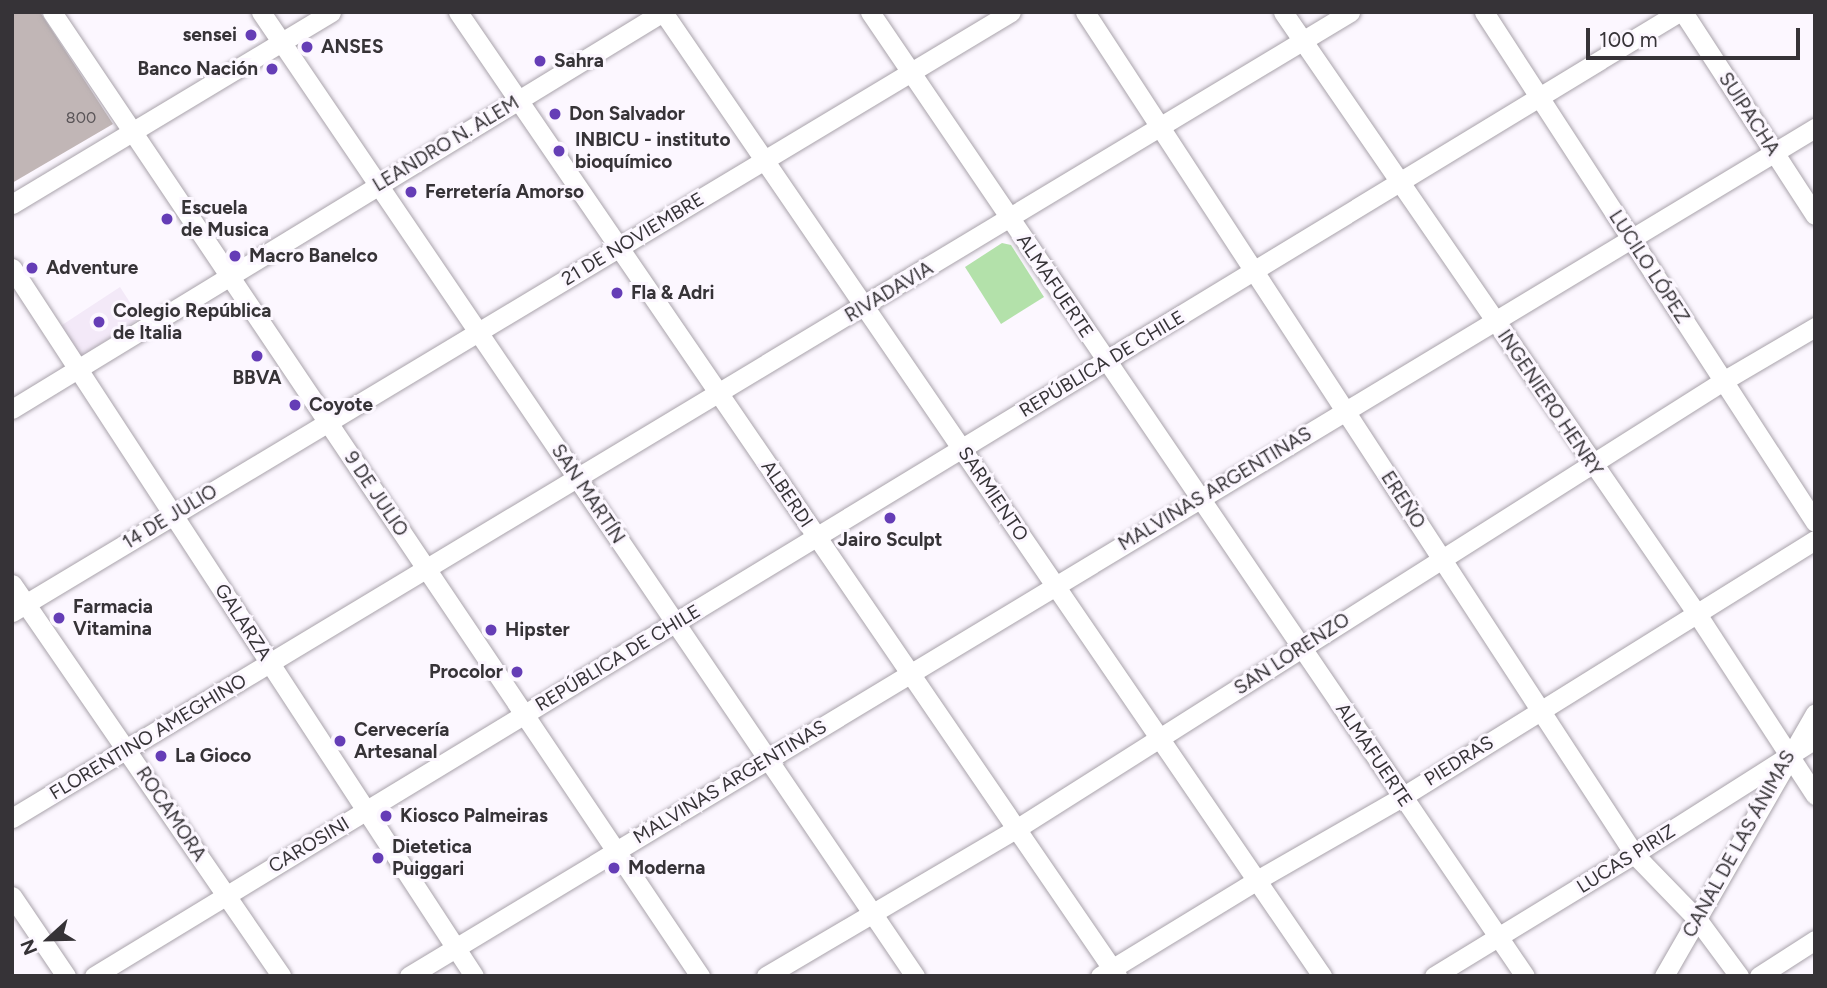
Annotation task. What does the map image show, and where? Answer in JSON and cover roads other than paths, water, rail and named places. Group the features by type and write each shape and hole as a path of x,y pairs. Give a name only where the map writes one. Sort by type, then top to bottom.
{"street":[{"name":"9 DE JULIO","path":"52,12 700,976"},
{"name":"SAN MARTÍN","path":"261,12 915,976"},
{"path":"12,204 331,12"},
{"name":"ALBERDI","path":"458,12 1016,829 1110,973"},
{"name":"LEANDRO N. ALEM","path":"12,409 663,12"},
{"name":"SARMIENTO","path":"663,12 1322,976"},
{"name":"ALMAFUERTE","path":"870,12 1525,976"},
{"name":"21 DE NOVIEMBRE","path":"327,422 1010,12"},
{"name":"EREÑO","path":"1085,12 1634,854 1698,919 1739,976"},
{"name":"INGENIERO HENRY","path":"1283,12 1696,614 1815,795"},
{"name":"RIVADAVIA","path":"427,570 1350,12"},
{"name":"LUCILO LÓPEZ","path":"1484,12 1815,522"},
{"name":"REPÚBLICA DE CHILE","path":"524,715 1681,12"},
{"name":"SUIPACHA","path":"1681,12 1815,215"},
{"name":"MALVINAS ARGENTINAS","path":"409,976 1815,128"},
{"name":"GALARZA","path":"12,268 474,976"},
{"name":"SAN LORENZO","path":"766,976 1016,829 1723,381 1815,327"},
{"name":"14 DE JULIO","path":"19,608 327,422"},
{"name":"PIEDRAS","path":"1110,973 1256,880 1402,797 1815,540"},
{"name":"FLORENTINO AMEGHINO","path":"12,818 427,570"},
{"name":"ROCAMORA","path":"12,584 19,608 127,750 281,976"},
{"name":"CANAL DE LAS ÁNIMAS","path":"1664,976 1815,713"},
{"name":"CAROSINI","path":"94,976 524,715"},
{"name":"LUCAS PIRIZ","path":"1434,976 1815,739"},
{"path":"12,897 66,976"},
{"path":"1759,976 1815,940"}],"place":[{"name":"sensei","path":"251,35"},
{"name":"ANSES","path":"307,47"},
{"name":"Sahra","path":"540,61"},
{"name":"Banco Nación","path":"272,69"},
{"name":"Don Salvador","path":"555,114"},
{"name":"INBICU - instituto bioquímico","path":"559,151"},
{"name":"Ferretería Amorso","path":"411,192"},
{"name":"Escuela de Musica","path":"167,219"},
{"name":"Macro Banelco","path":"235,256"},
{"name":"Adventure","path":"32,268"},
{"name":"Fla & Adri","path":"617,293"},
{"name":"Colegio República de Italia","path":"99,322"},
{"name":"BBVA","path":"257,356"},
{"name":"Coyote","path":"295,405"},
{"name":"Jairo Sculpt","path":"890,518"},
{"name":"Farmacia Vitamina","path":"59,618"},
{"name":"Hipster","path":"491,630"},
{"name":"Procolor","path":"517,672"},
{"name":"Cervecería Artesanal","path":"340,741"},
{"name":"La Gioco","path":"161,756"},
{"name":"Kiosco Palmeiras","path":"386,816"},
{"name":"Dietetica Puiggari","path":"378,858"},
{"name":"Moderna","path":"614,868"}]}
